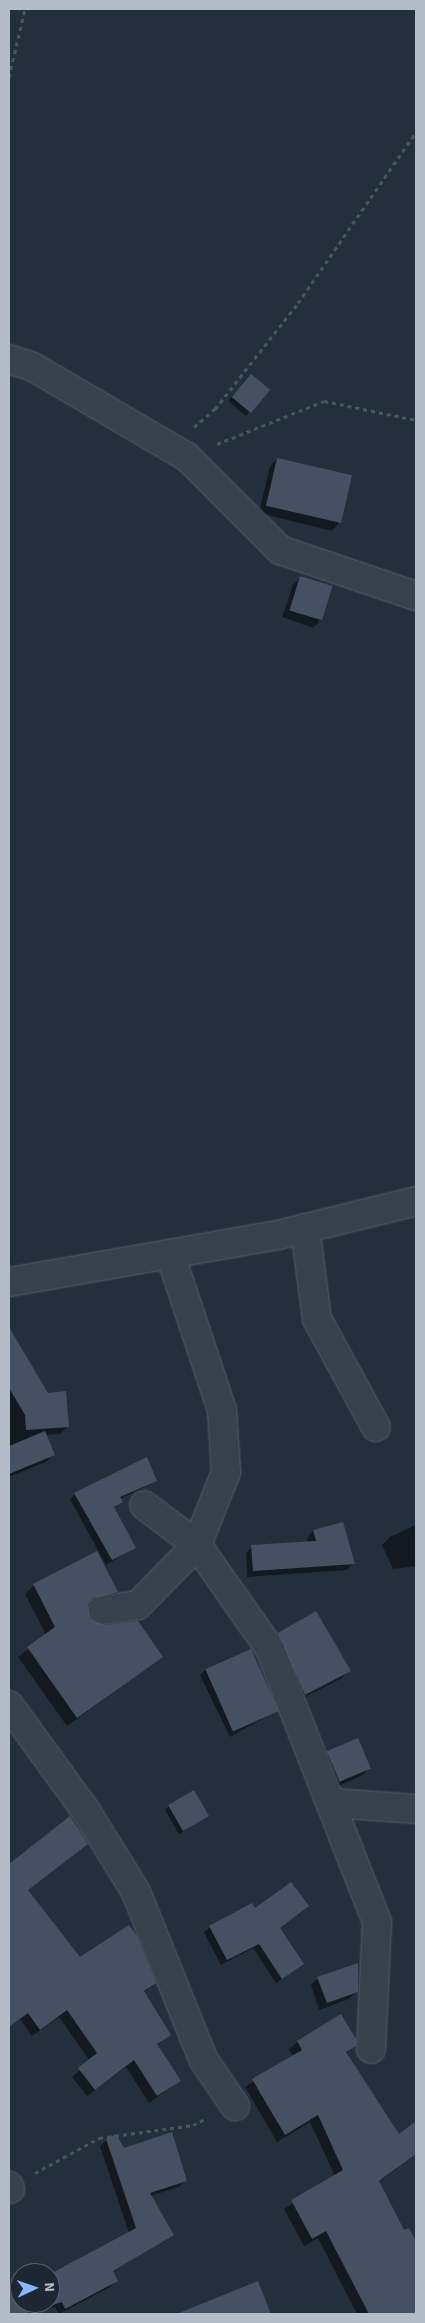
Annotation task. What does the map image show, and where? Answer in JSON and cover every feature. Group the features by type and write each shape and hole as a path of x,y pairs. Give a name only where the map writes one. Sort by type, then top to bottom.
{"street":[{"path":"9,359 33,367 179,452 280,550 416,596"},
{"path":"9,1282 305,1228 416,1201"},
{"path":"305,1228 317,1319 376,1427"},
{"path":"103,1610 138,1605 197,1545 226,1472 222,1410 170,1254"},
{"path":"144,1505 197,1545 270,1649 332,1803 377,1922 371,2048"},
{"path":"9,1705 86,1810 136,1892 203,2059 235,2106"},
{"path":"332,1803 416,1809"}],"path":[{"path":"9,77 24,9"},
{"path":"179,452 298,303 416,132"},
{"path":"179,452 324,401 416,420"},
{"path":"9,2188 99,2138 193,2124 235,2106"}],"building":[{"path":"251,374 270,390 251,413 232,397"},
{"path":"277,458 352,475 341,523 266,506"},
{"path":"300,576 333,586 322,620 289,610"},
{"path":"9,1327 48,1393 66,1391 69,1427 26,1430 25,1415 9,1388"},
{"path":"45,1431 55,1455 9,1474 9,1446"},
{"path":"147,1457 157,1481 120,1497 123,1502 114,1507 136,1548 112,1560 74,1493"},
{"path":"343,1522 355,1564 253,1571 251,1545 316,1541 313,1530"},
{"path":"97,1551 118,1592 93,1598 88,1605 90,1619 105,1625 138,1621 163,1657 77,1718 27,1647 55,1627 33,1584"},
{"path":"316,1611 351,1671 305,1695 278,1633"},
{"path":"251,1649 279,1711 233,1731 205,1669"},
{"path":"358,1738 371,1768 340,1782 327,1751"},
{"path":"194,1790 209,1816 183,1831 168,1805"},
{"path":"70,1816 88,1844 28,1890 80,1957 129,1925 137,1936 156,1983 144,1991 171,2035 157,2044 181,2081 157,2096 134,2060 95,2090 78,2068 97,2053 67,2010 40,2030 28,2013 9,2027 9,1864"},
{"path":"291,1882 309,1906 280,1928 304,1964 282,1979 259,1944 227,1960 209,1926 252,1903 255,1908"},
{"path":"358,1963 358,1992 327,2003 317,1977"},
{"path":"341,2014 356,2039 356,2046 346,2052 399,2134 416,2121 416,2154 379,2181 404,2230 409,2228 416,2242 416,2314 369,2314 326,2231 312,2239 291,2200 343,2170 318,2115 285,2135 252,2079 302,2050 297,2041"},
{"path":"172,2132 187,2181 150,2193 174,2235 113,2271 118,2281 65,2309 62,2302 60,2303 60,2269 136,2228 106,2139 116,2134 124,2148"},
{"path":"258,2281 271,2314 179,2314 179,2313"},
{"path":"9,2290 10,2313 27,2313 9,2314"}]}
